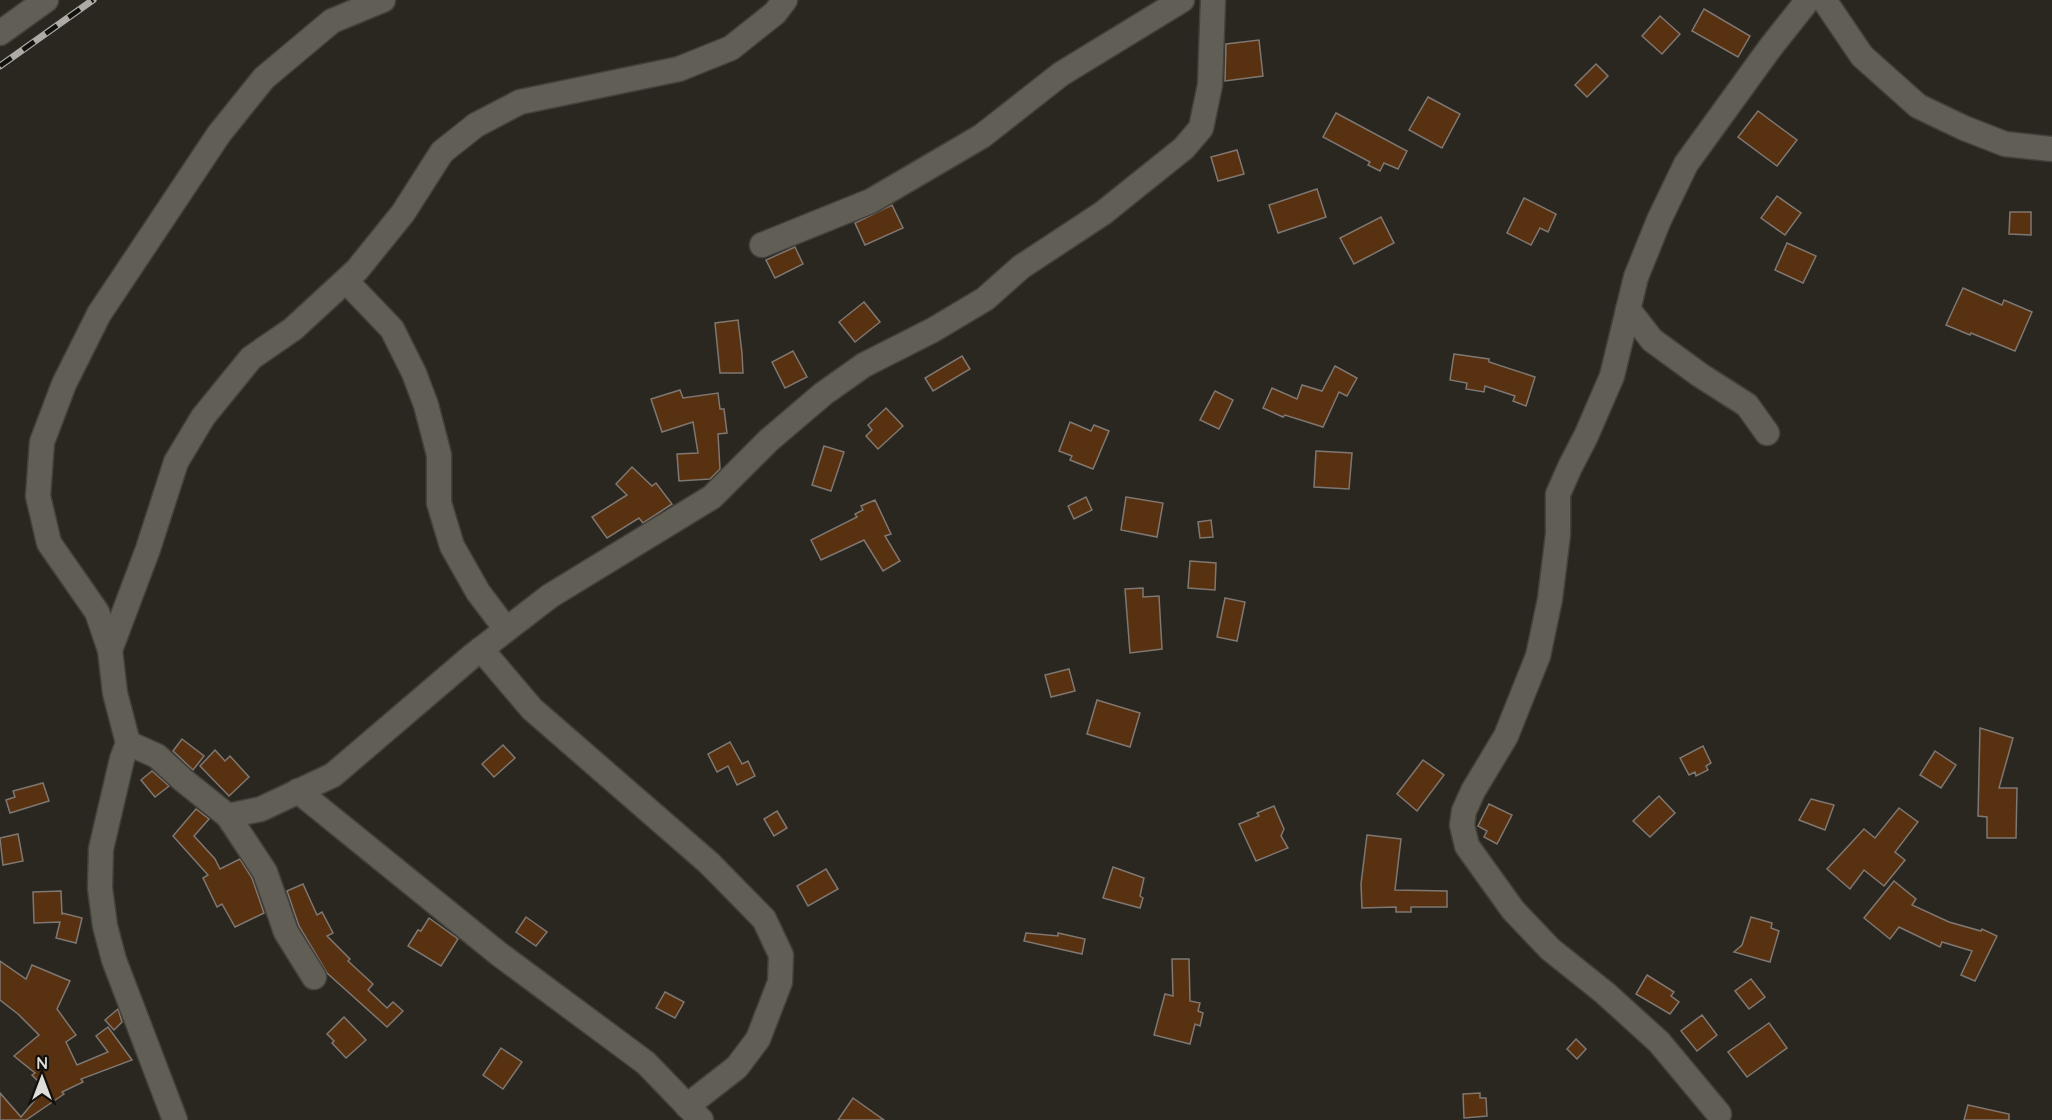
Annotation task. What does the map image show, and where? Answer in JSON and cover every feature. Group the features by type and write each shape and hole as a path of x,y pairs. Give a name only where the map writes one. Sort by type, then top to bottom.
{"street":[{"path":"0,33 46,0"},
{"path":"175,1120 114,960 105,926 100,888 101,849 122,759 128,743 115,693 110,650 97,612 49,543 38,496 42,442 64,384 99,314 219,135 264,78 332,21 383,0"},
{"path":"110,650 148,549 176,462 203,417 251,357 293,329 357,270 403,213 442,152 476,125 520,102 679,69 731,48 775,13 785,0"},
{"path":"762,245 871,201 982,136 1061,74 1182,0"},
{"path":"228,816 261,809 333,775 481,649 550,596 712,497 769,440 823,394 864,365 933,330 985,299 1021,267 1103,213 1184,148 1201,128 1210,85 1213,0"},
{"path":"1719,1114 1659,1042 1605,993 1550,949 1513,910 1467,846 1462,825 1468,801 1506,736 1538,656 1550,599 1558,534 1558,494 1611,376 1636,277 1659,220 1686,164 1770,48 1808,0"},
{"path":"1824,0 1862,56 1918,106 2005,144 2052,149"},
{"path":"346,280 392,329 414,373 426,405 439,455 439,503 452,546 478,592 506,629"},
{"path":"1628,309 1652,340 1747,405 1767,433"},
{"path":"298,791 499,954 646,1063 694,1113 737,1067 758,1039 780,982 781,955 777,946 764,919 717,871 532,709 481,649"},
{"path":"128,743 157,756 228,816 265,872 286,932 314,977"}],"building":[{"path":"1704,9 1750,36 1738,57 1692,31"},
{"path":"1660,16 1680,34 1662,54 1642,36"},
{"path":"1259,40 1263,76 1225,81 1226,44"},
{"path":"1596,64 1608,76 1587,97 1575,85"},
{"path":"1428,97 1460,114 1442,148 1409,130"},
{"path":"1758,111 1797,140 1777,166 1738,137"},
{"path":"1336,113 1407,151 1398,169 1384,163 1380,171 1368,165 1370,162 1323,137"},
{"path":"1237,150 1244,174 1218,181 1211,157"},
{"path":"1317,189 1326,217 1278,233 1269,205"},
{"path":"1777,196 1801,213 1785,235 1761,218"},
{"path":"1524,198 1556,214 1548,232 1540,228 1531,245 1507,233"},
{"path":"892,205 903,228 865,245 855,223"},
{"path":"2010,212 2031,212 2031,235 2009,234"},
{"path":"1381,217 1394,243 1354,264 1340,238"},
{"path":"1787,243 1816,256 1803,283 1775,270"},
{"path":"795,247 803,264 775,278 766,260"},
{"path":"1963,288 2002,305 2004,300 2032,312 2015,351 1946,325"},
{"path":"864,302 880,322 855,342 839,322"},
{"path":"738,320 743,373 720,373 715,323"},
{"path":"793,351 807,377 785,388 772,362"},
{"path":"1454,354 1489,359 1489,362 1535,377 1526,406 1513,401 1515,396 1485,386 1484,392 1466,389 1467,383 1450,380"},
{"path":"962,356 970,369 933,391 925,378"},
{"path":"1335,366 1357,378 1347,396 1339,392 1323,427 1285,415 1283,417 1263,408 1272,388 1297,399 1302,385 1322,391"},
{"path":"680,390 683,398 718,393 720,409 724,409 727,433 718,434 720,469 710,479 679,481 677,454 698,453 693,422 662,432 651,399"},
{"path":"1215,391 1233,400 1219,429 1200,420"},
{"path":"886,408 903,426 878,449 866,436 872,430 868,425"},
{"path":"1070,422 1091,431 1094,425 1109,431 1093,469 1070,460 1072,456 1059,451"},
{"path":"824,446 844,452 831,491 812,485"},
{"path":"1316,451 1352,453 1349,489 1314,487"},
{"path":"632,467 652,486 656,483 672,504 643,523 639,518 607,538 592,517 627,495 616,484"},
{"path":"1086,497 1092,510 1074,519 1068,506"},
{"path":"1126,497 1163,503 1157,537 1121,530"},
{"path":"875,500 891,534 885,536 900,561 883,571 864,540 821,560 811,540 857,517 855,514 863,510 861,506"},
{"path":"1211,520 1213,537 1200,538 1198,522"},
{"path":"1190,561 1216,563 1215,590 1188,588"},
{"path":"1143,588 1143,597 1159,596 1162,649 1130,653 1125,589"},
{"path":"1225,598 1245,602 1237,641 1217,637"},
{"path":"1069,669 1075,691 1051,697 1045,675"},
{"path":"1097,700 1140,713 1130,747 1087,734"},
{"path":"1980,728 2013,738 1999,788 2017,788 2016,838 1987,838 1987,817 1978,816"},
{"path":"182,739 204,756 193,770 173,751"},
{"path":"730,742 742,764 748,761 755,776 737,785 728,766 717,772 708,754"},
{"path":"503,745 515,758 494,777 482,764"},
{"path":"1703,746 1711,763 1706,766 1708,770 1696,776 1695,772 1689,775 1680,758"},
{"path":"215,750 225,761 230,756 249,777 229,796 200,766"},
{"path":"1935,751 1956,765 1941,788 1920,775"},
{"path":"1423,760 1444,775 1417,811 1397,794"},
{"path":"152,771 169,786 155,797 141,780"},
{"path":"43,783 49,801 10,813 6,800 15,797 13,791"},
{"path":"1659,796 1675,813 1650,837 1633,821"},
{"path":"1811,799 1834,805 1825,830 1799,820"},
{"path":"1489,804 1512,815 1497,844 1484,837 1487,831 1478,826"},
{"path":"1274,806 1284,829 1281,836 1288,848 1256,861 1239,824 1259,816 1257,813"},
{"path":"1899,808 1918,822 1895,852 1905,860 1884,886 1864,870 1850,889 1827,869 1864,829 1875,838"},
{"path":"196,809 209,819 194,836 215,859 220,869 240,859 252,878 264,913 235,927 222,904 217,907 203,878 208,875 173,836"},
{"path":"777,811 787,828 774,836 764,819"},
{"path":"18,834 23,861 3,865 0,838"},
{"path":"1367,835 1401,839 1395,890 1447,891 1447,907 1411,907 1411,912 1396,912 1396,907 1362,908 1361,884"},
{"path":"1113,867 1144,878 1140,908 1103,898"},
{"path":"826,869 838,889 808,906 797,886"},
{"path":"1894,881 1916,899 1912,905 1949,922 1981,931 1982,929 1997,936 1975,981 1961,975 1972,951 1942,942 1940,947 1899,927 1890,939 1864,918"},
{"path":"303,884 317,915 322,912 333,933 327,936 350,959 348,961 373,984 368,990 387,1008 393,1002 403,1011 387,1027 327,973 299,926 287,891"},
{"path":"61,891 62,915 62,913 82,918 76,943 56,938 60,922 34,923 33,892"},
{"path":"526,917 547,932 536,946 516,932"},
{"path":"1751,917 1772,923 1771,928 1779,931 1770,962 1734,952 1742,945"},
{"path":"429,918 458,939 441,966 408,946"},
{"path":"1026,933 1058,936 1058,933 1085,939 1082,954 1024,941"},
{"path":"1172,959 1189,959 1190,1001 1200,1003 1198,1011 1203,1013 1200,1026 1195,1024 1190,1044 1154,1035 1165,994 1173,996"},
{"path":"0,961 26,979 32,965 70,981 57,1009 76,1035 66,1042 77,1065 108,1052 96,1036 108,1027 132,1060 81,1079 83,1082 62,1092 64,1094 26,1120 0,1120 0,1093 21,1117 45,1088 32,1075 35,1073 14,1056 39,1035 0,1000"},
{"path":"1647,975 1674,992 1671,996 1679,1002 1670,1014 1636,994"},
{"path":"1751,979 1765,997 1749,1009 1735,991"},
{"path":"665,992 684,1002 675,1018 656,1008"},
{"path":"118,1009 122,1022 114,1030 105,1020"},
{"path":"1702,1015 1717,1035 1697,1051 1681,1031"},
{"path":"344,1017 366,1040 346,1058 327,1034"},
{"path":"1769,1023 1787,1048 1747,1077 1728,1052"},
{"path":"1576,1039 1586,1049 1577,1059 1567,1049"},
{"path":"501,1048 522,1062 503,1089 483,1075"},
{"path":"1480,1093 1480,1098 1486,1098 1487,1116 1464,1118 1463,1094"},
{"path":"853,1098 884,1120 838,1120"},
{"path":"1968,1105 2009,1114 2009,1120 1964,1120"}],"railway":[{"path":"0,66 93,0"}]}
